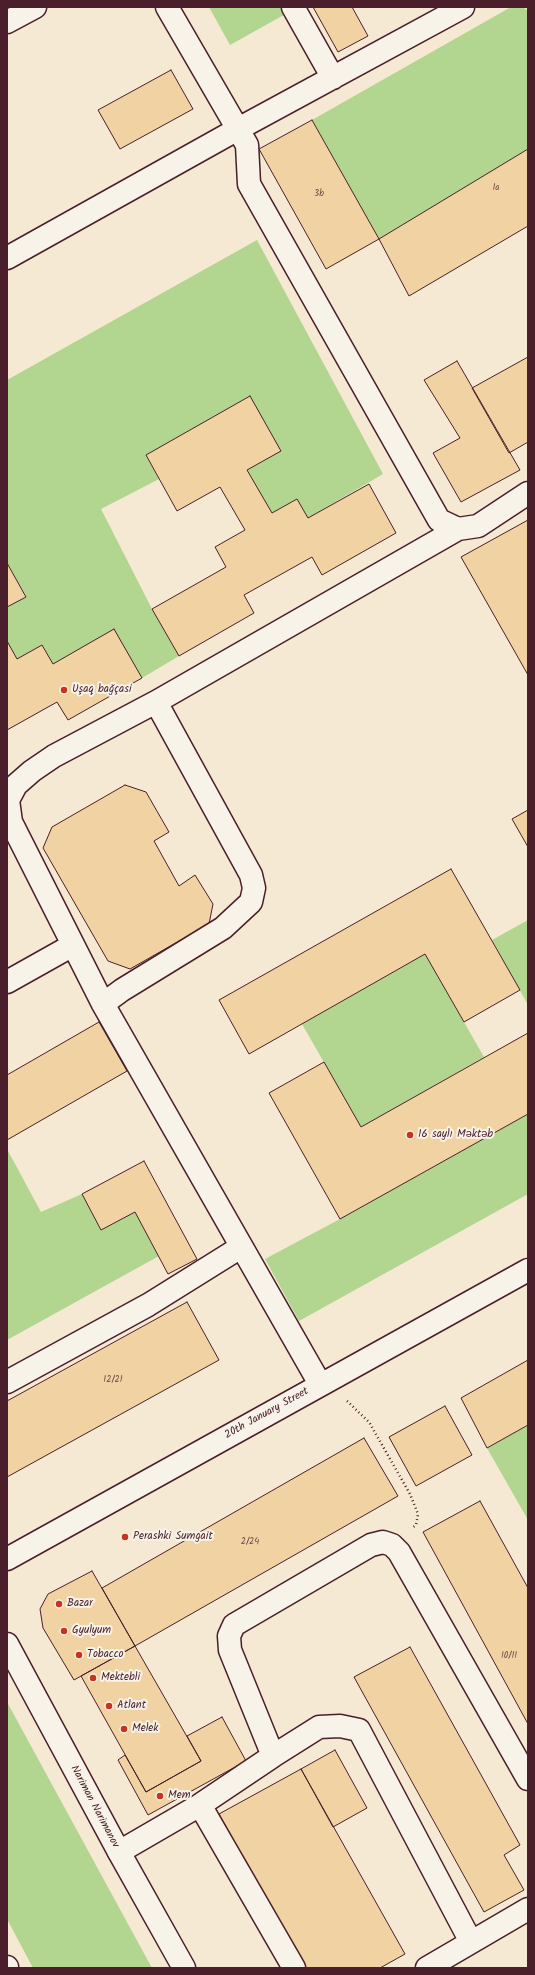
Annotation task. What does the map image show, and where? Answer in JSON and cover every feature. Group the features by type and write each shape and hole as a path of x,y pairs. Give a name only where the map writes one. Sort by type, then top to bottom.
{"street":[{"path":"7,22 35,7"},
{"path":"167,7 247,145 249,184 440,520 458,529"},
{"path":"293,7 333,78"},
{"path":"7,258 238,129 463,7"},
{"path":"320,1384 103,1004 11,822 7,801 16,784 54,756 156,702 458,529 478,526 528,493"},
{"path":"103,1004 122,990 223,928 251,902 254,888 251,875 156,702"},
{"path":"7,982 73,945"},
{"path":"7,1382 148,1305 241,1247"},
{"name":"20th January Street","path":"7,1559 320,1384 528,1270"},
{"path":"273,1756 230,1650 229,1636 234,1625 371,1546 383,1542 392,1545 399,1552 528,1779"},
{"name":"Nariman Narimanov","path":"7,1644 118,1852 184,1968"},
{"path":"118,1852 200,1805 319,1727 340,1726 359,1730 471,1942"},
{"path":"200,1805 294,1968"},
{"path":"427,1968 528,1909"}],"path":[{"path":"320,1384 347,1401 369,1422 410,1494 418,1514 416,1525 392,1545"}],"green space":[{"path":"209,7 290,7 291,11 230,45"},
{"path":"511,7 523,7 528,11 528,149 379,239 312,120"},
{"path":"257,240 383,474 308,518 297,499 272,513 247,470 249,397 146,455 159,479 101,509 152,609 179,656 142,678 114,630 53,664 42,645 17,659 7,641 7,607 26,596 7,563 7,380"},
{"path":"528,920 528,1005 492,940"},
{"path":"425,954 484,1057 361,1127 302,1024"},
{"path":"528,1114 528,1194 299,1321 265,1259"},
{"path":"7,1149 41,1212 82,1194 101,1230 135,1212 159,1256 7,1340"},
{"path":"528,1425 528,1520 487,1448"},
{"path":"7,1702 152,1968 33,1968 7,1919"}],"building":[{"path":"313,7 352,7 368,36 338,52"},
{"path":"171,70 193,109 120,149 98,110"},
{"path":"312,120 379,239 326,269 259,149"},
{"path":"528,149 528,226 409,296 379,239"},
{"path":"528,357 528,442 509,453 472,388"},
{"path":"457,361 520,470 461,502 433,453 460,438 424,380"},
{"path":"250,396 281,451 247,470 272,513 297,499 308,518 369,484 396,533 322,575 312,557 244,595 254,613 179,656 152,609 226,567 215,547 245,530 220,487 177,511 146,455"},
{"path":"528,520 528,675 461,557"},
{"path":"7,563 26,597 7,607"},
{"name":"Uşaq bağçasi","path":"114,629 142,678 68,720 57,702 7,730 7,641 17,659 42,645 53,664"},
{"path":"125,785 146,792 169,832 154,841 179,886 195,875 213,904 209,924 130,969 108,961 43,848 52,827"},
{"path":"528,810 528,847 512,819"},
{"path":"451,869 520,990 464,1022 425,954 249,1054 219,1000"},
{"path":"99,1022 127,1071 7,1140 7,1075"},
{"name":"16 saylı Məktəb","path":"528,1033 528,1114 340,1219 269,1093 324,1062 361,1127"},
{"path":"144,1161 197,1259 168,1274 135,1212 101,1230 82,1194"},
{"path":"187,1302 219,1360 7,1477 7,1401"},
{"path":"528,1360 528,1425 487,1448 461,1398"},
{"path":"445,1406 472,1455 416,1486 389,1437"},
{"path":"364,1438 398,1496 135,1646 102,1588"},
{"path":"480,1501 528,1588 528,1724 423,1532"},
{"path":"92,1571 135,1646 74,1680 43,1628 40,1609 48,1594"},
{"path":"135,1646 201,1761 146,1792 81,1676"},
{"path":"410,1647 520,1845 504,1855 524,1890 484,1912 354,1677"},
{"path":"222,1717 246,1761 148,1815 118,1760 125,1755 146,1792 201,1761 187,1736"},
{"path":"335,1750 367,1808 333,1827 301,1769"},
{"path":"301,1769 405,1954 380,1968 304,1968 219,1814"}],"place":[{"name":"Uşaq bağçasi","path":"64,690"},
{"name":"16 saylı Məktəb","path":"410,1135"},
{"name":"Perashki Sumgait","path":"125,1537"},
{"name":"Bazar","path":"59,1604"},
{"name":"Gyulyum","path":"64,1631"},
{"name":"Tobacco","path":"79,1655"},
{"name":"Mektebli","path":"93,1678"},
{"name":"Atlant","path":"109,1706"},
{"name":"Melek","path":"124,1729"},
{"name":"Mem","path":"160,1796"}]}
